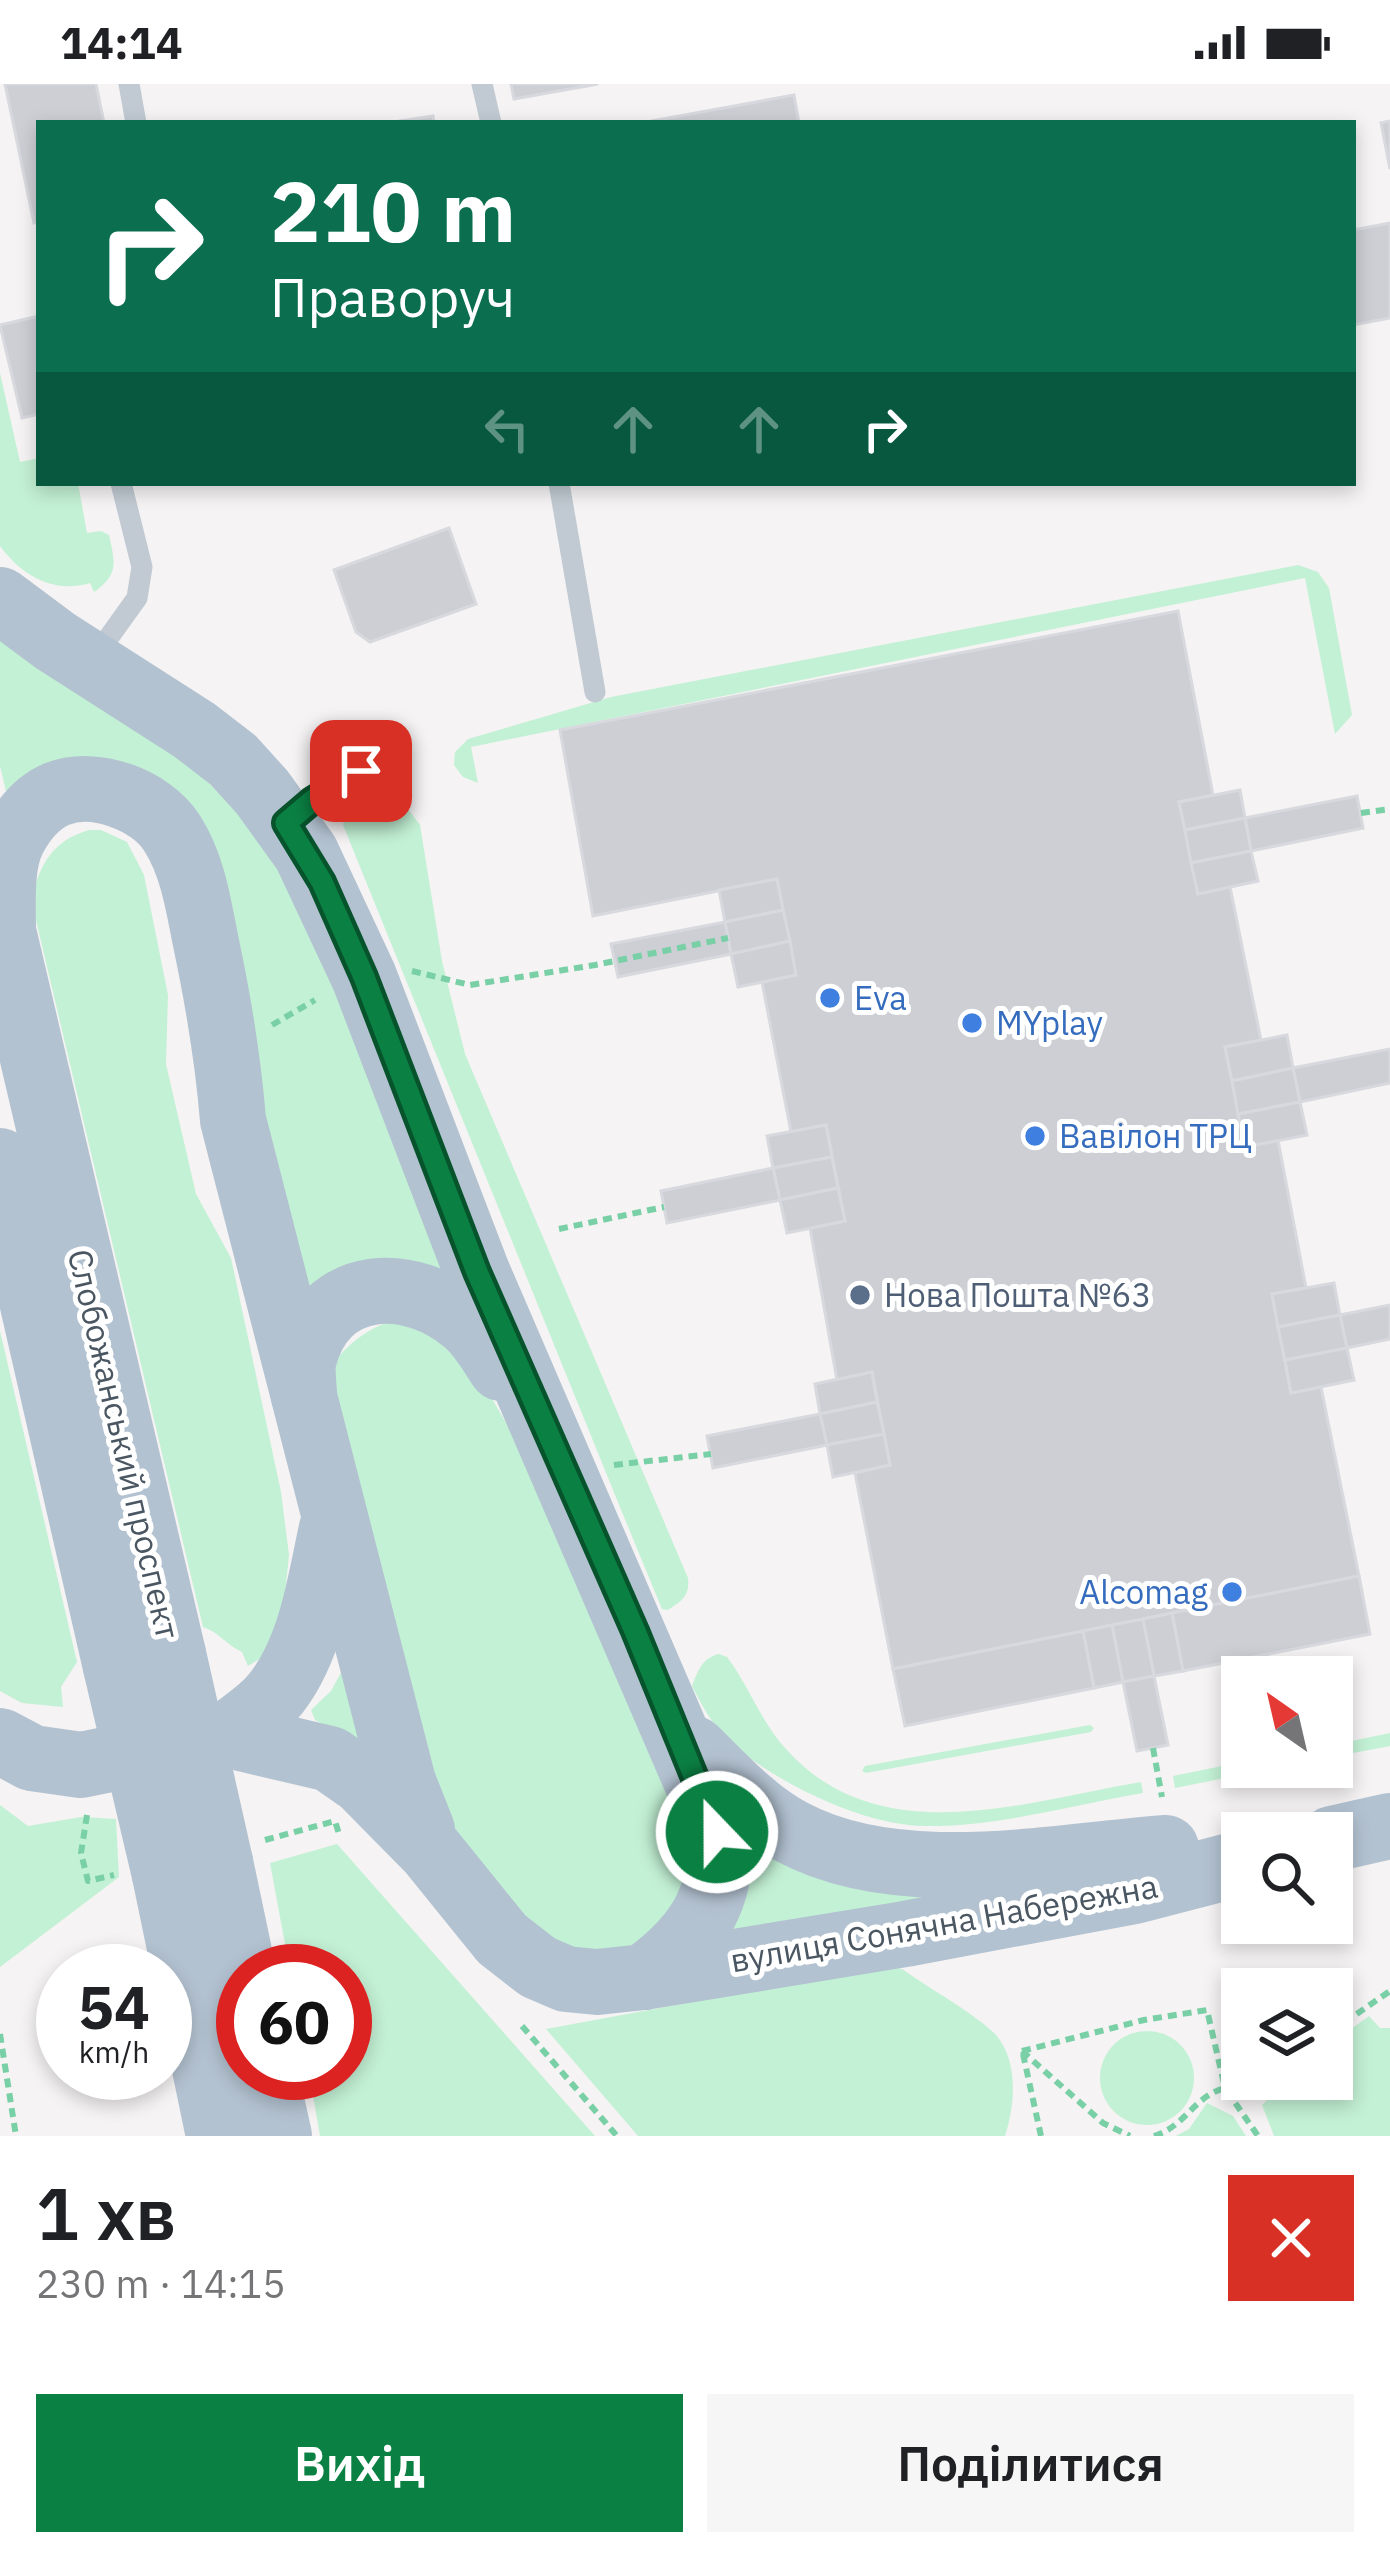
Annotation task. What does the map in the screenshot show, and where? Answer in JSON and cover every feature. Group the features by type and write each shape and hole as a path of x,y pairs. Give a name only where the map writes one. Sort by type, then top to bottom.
{"main road":[{"path":"0,600 233,760 286,823 322,882 364,977 477,1272 580,1456 659,1660 674,1730 712,1816 719,1864 713,1896 699,1925 675,1955 644,1977"},
{"name":"Слобожанський проспект","path":"219,2136 191,1863 144,1660 2,924 11,842 34,809 60,793 125,796 170,830 187,861 227,1044 233,1120 403,1782 430,1850"},
{"name":"Слобожанський проспект","path":"0,1161 144,1660"},
{"path":"304,1396 304,1360 337,1306 382,1289 405,1291 440,1304 470,1325 580,1456"},
{"path":"228,1735 273,1697 298,1652 315,1607 334,1518"},
{"name":"вулиця Сонячна Набережна","path":"674,1730 758,1809 790,1831 825,1847 888,1861 951,1865 1221,1844"},
{"path":"0,1741 32,1758 81,1765 228,1735 330,1760 363,1782 430,1850"},
{"name":"вулиця Сонячна Набережна","path":"430,1850 502,1939 538,1966 566,1979 597,1982 1112,1895 1221,1868"},
{"name":"Слобожанський проспект","path":"191,1863 231,1944"},
{"path":"271,2100 279,2136"}],"lane":[{"path":"129,84 135,120"},
{"path":"482,84 490,120"},
{"path":"90,663 137,598 142,567 122,486"},
{"path":"560,486 595,692"},
{"path":"286,823 361,771"}],"path":[{"path":"1361,813 1390,809"},
{"path":"392,966 470,985 728,938"},
{"path":"260,1031 315,1000"},
{"path":"559,1228 664,1207"},
{"path":"580,1456 622,1461 711,1454"},
{"path":"1153,1748 1162,1798"},
{"path":"88,1805 81,1853 88,1881 191,1863 334,1820 338,1834"},
{"path":"1353,2016 1390,1990"},
{"path":"1022,2050 1207,2010 1221,2071"},
{"path":"522,2026 617,2136"},
{"path":"0,2034 16,2136"},
{"path":"1022,2050 1041,2136"},
{"path":"1022,2050 1102,2122 1130,2136"},
{"path":"1154,2136 1176,2127 1209,2092 1221,2089"},
{"path":"1233,2100 1258,2136"}],"green space":[{"path":"0,373 20,462 36,459 36,486 79,486 87,533 109,535 113,567 108,580 94,592 90,583 64,586 40,580 0,546"},
{"path":"1298,565 1318,572 1329,588 1352,715 1335,734 1305,578 471,747 478,783 463,777 454,765 455,752 468,739 611,697"},
{"path":"0,634 162,736 285,859 453,1275 428,1265 388,1259 355,1268 298,1301 172,789 149,772 114,762 8,800 0,766"},
{"path":"381,795 402,801 420,825 442,961 465,1054 688,1578 684,1597 668,1610 662,1609 343,825 357,804"},
{"path":"101,830 127,842 144,875 168,995 166,1064 196,1194 231,1258 281,1492 289,1555 283,1613 266,1655 248,1666 242,1652 203,1627 31,899 50,855 66,840"},
{"path":"406,1318 432,1328 491,1397 553,1504 676,1800 689,1862 674,1916 630,1953 547,1948 436,1820 350,1502 332,1364 365,1334"},
{"path":"0,1331 77,1662 61,1687 63,1707 22,1703 0,1691"},
{"path":"719,1654 727,1657 786,1749 823,1781 864,1801 954,1812 1141,1782 1143,1793 952,1825 901,1824 847,1810 768,1770 722,1733 692,1686 705,1662"},
{"path":"344,1667 360,1744 315,1720 311,1710 331,1691"},
{"path":"1090,1725 1091,1732 862,1771 865,1766"},
{"path":"1390,1733 1390,1746 1353,1753 1353,1741"},
{"path":"1221,1766 1221,1779 1175,1788 1173,1776"},
{"path":"0,1805 28,1826 81,1817 116,1819 119,1877 0,1967"},
{"path":"739,1838 1071,1871 730,1942"},
{"path":"337,1844 595,2136 320,2136 314,2100 372,2100 372,1944 285,1944 270,1863"},
{"path":"887,1966 902,1969 996,2035 1012,2071 1005,2136 638,2136 546,2029"},
{"path":"1369,2016 1380,2028 1390,2028 1390,2136 1274,2136 1262,2105 1267,2100 1353,2100 1353,2028"},
{"path":"1147,2031 1180,2045 1194,2078 1180,2111 1147,2125 1114,2111 1100,2078 1114,2045"},
{"path":"1207,2103 1233,2116 1246,2136 1176,2136 1189,2129"}],"building":[{"path":"5,84 96,84 103,120 36,120 34,223"},
{"path":"511,84 598,84 514,99"},
{"path":"794,95 798,120 657,120"},
{"path":"1390,121 1390,169 1381,123"},
{"path":"1390,223 1390,318 1356,324 1356,229"},
{"path":"36,317 36,415 22,418 0,325"},
{"path":"449,528 476,604 370,642 356,632 334,570"},
{"name":"Вавілон ТРЦ","path":"1178,611 1213,795 1179,802 1198,894 1230,887 1261,1040 1225,1047 1245,1147 1278,1140 1306,1288 1272,1294 1291,1393 1321,1387 1359,1576 893,1669 855,1473 890,1465 872,1372 837,1380 810,1228 845,1221 826,1125 791,1132 762,982 796,975 777,879 593,916 560,730"},
{"path":"1240,790 1245,818 1185,830 1179,802"},
{"path":"1357,796 1363,828 1251,851 1245,818"},
{"path":"1245,818 1251,851 1191,863 1185,830"},
{"path":"1251,851 1258,881 1198,894 1191,863"},
{"path":"777,879 783,910 725,922 719,890"},
{"path":"783,910 790,941 731,954 725,922"},
{"path":"725,922 731,954 618,977 611,944"},
{"path":"790,941 796,975 738,987 731,954"},
{"path":"1287,1035 1293,1068 1232,1081 1225,1047"},
{"path":"1390,1049 1390,1083 1300,1102 1293,1068"},
{"path":"1293,1068 1300,1102 1238,1114 1232,1081"},
{"path":"1300,1102 1307,1135 1245,1147 1238,1114"},
{"path":"826,1125 832,1157 773,1168 767,1136"},
{"path":"832,1157 838,1188 780,1200 773,1168"},
{"path":"773,1168 780,1200 667,1223 661,1191"},
{"path":"838,1188 845,1221 787,1233 780,1200"},
{"path":"1334,1283 1340,1315 1278,1327 1272,1294"},
{"path":"1390,1305 1390,1339 1347,1348 1340,1315"},
{"path":"1340,1315 1347,1348 1285,1360 1278,1327"},
{"path":"1347,1348 1354,1380 1291,1393 1285,1360"},
{"path":"872,1372 877,1402 820,1414 815,1384"},
{"path":"877,1402 884,1434 827,1445 820,1414"},
{"path":"820,1414 827,1445 713,1468 707,1436"},
{"path":"884,1434 890,1465 833,1477 827,1445"},
{"path":"1359,1576 1370,1634 1259,1656 1221,1656 1221,1663 1183,1671 1172,1613"},
{"path":"1172,1613 1183,1671 1154,1676 1143,1619"},
{"path":"1143,1619 1154,1676 1123,1682 1112,1625"},
{"path":"1112,1625 1123,1682 1094,1688 1083,1631"},
{"path":"1083,1631 1094,1688 905,1726 893,1669"},
{"path":"1154,1676 1168,1745 1137,1751 1123,1682"}],"place":[{"name":"Eva","path":"830,998"},
{"name":"MYplay","path":"972,1023"},
{"name":"Вавілон ТРЦ","path":"1035,1136"},
{"name":"Нова Пошта №63","path":"860,1295"},
{"name":"Alcomag","path":"1232,1592"}],"route":[{"path":"361,771 286,823 322,882 364,977 477,1272 635,1631 717,1832"}]}
